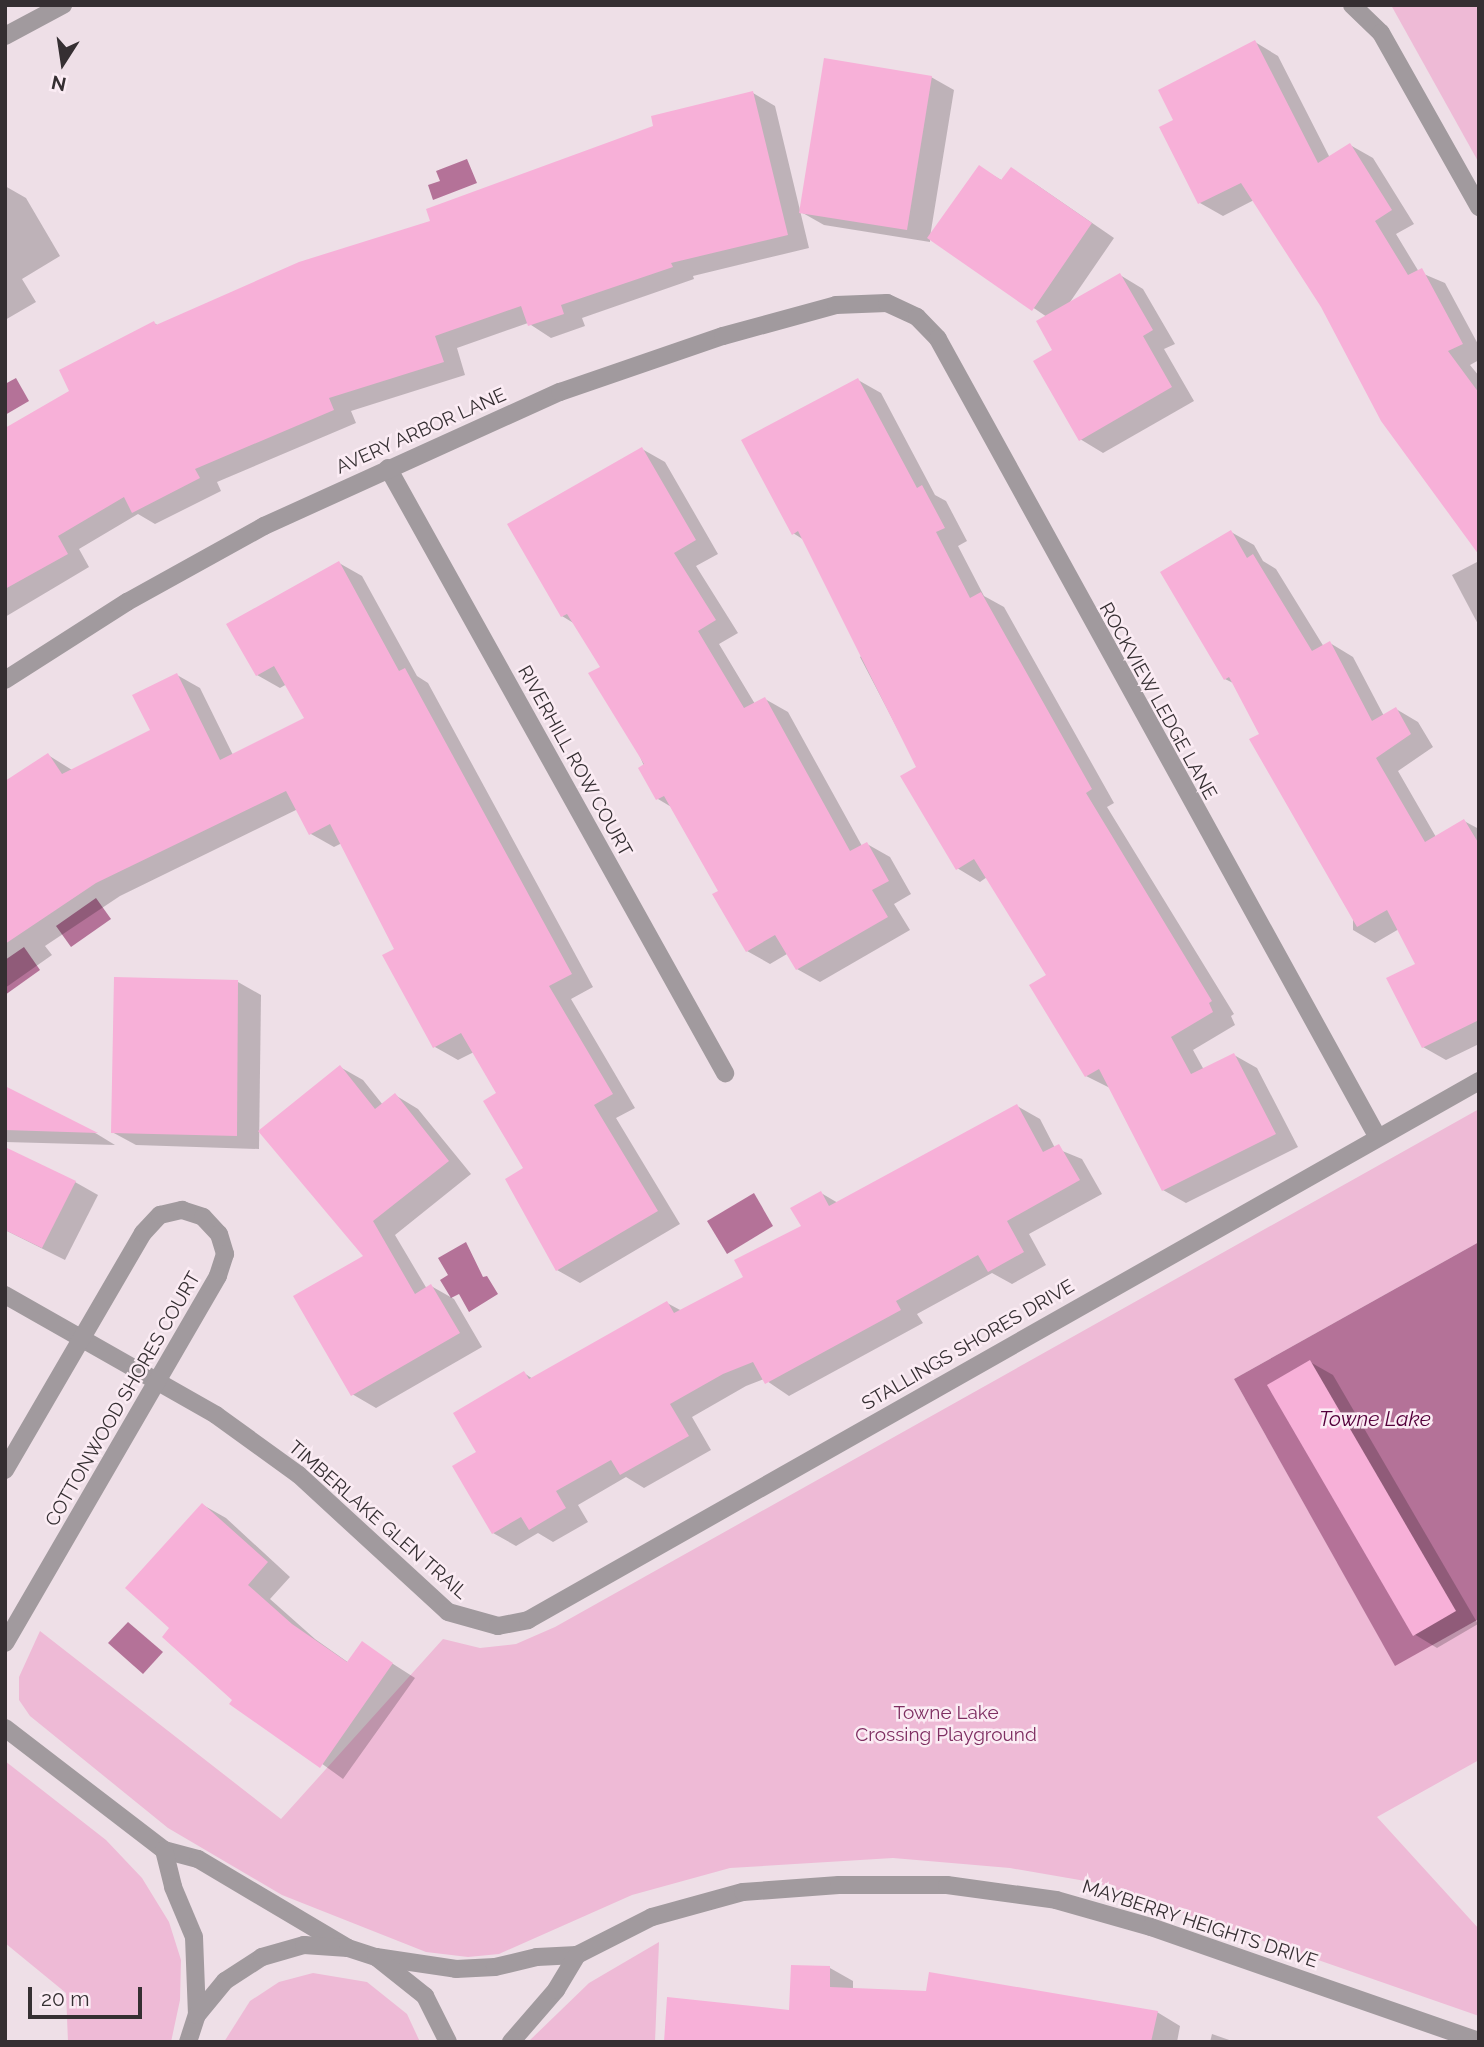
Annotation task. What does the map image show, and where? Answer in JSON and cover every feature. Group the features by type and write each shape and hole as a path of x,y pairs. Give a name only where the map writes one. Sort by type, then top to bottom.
{"street":[{"path":"5,36 63,5"},
{"path":"1352,5 1381,33 1479,207"},
{"name":"AVERY ARBOR LANE","path":"5,680 127,602 264,526 560,392 723,336 836,305 887,303"},
{"name":"ROCKVIEW LEDGE LANE","path":"887,303 917,317 938,339 1377,1136"},
{"name":"RIVERHILL ROW COURT","path":"388,468 725,1073"},
{"name":"STALLINGS SHORES DRIVE","path":"474,1623 498,1626 528,1620 1377,1136 1479,1081"},
{"name":"COTTONWOOD SHORES COURT","path":"5,1470 143,1233 160,1215 182,1210 203,1217 219,1234 225,1254 218,1276 5,1643"},
{"name":"TIMBERLAKE GLEN TRAIL","path":"5,1295 158,1379 299,1475 448,1612 474,1623"},
{"path":"5,1728 164,1850 198,1859 348,1948 376,1957 425,1996 448,2042"},
{"path":"164,1850 173,1887 194,1937 197,2015 188,2042"},
{"name":"MAYBERRY HEIGHTS DRIVE","path":"376,1957 456,1969 577,1955 652,1917 743,1892 839,1885 947,1885 1056,1900 1151,1927 1479,2041"},
{"path":"197,2015 225,1981 262,1956 304,1945 348,1948"},
{"path":"511,2042 556,1990 577,1955"}],"green space":[{"path":"1391,5 1479,5 1479,163"},
{"name":"Towne Lake Crossing Playground","path":"1479,1109 1479,1242 1234,1379 1395,1665 1479,1619 1479,1760 1377,1817 1479,1929 1479,2016 1097,1883 1010,1868 893,1858 730,1868 632,1895 499,1954 468,1957 426,1952 282,1895 168,1828 30,1716 19,1700 19,1677 40,1631 281,1819 443,1639 480,1648 516,1644 555,1627"},
{"path":"5,1761 106,1840 142,1878 169,1922 181,1960 180,2000 171,2042 68,2042 66,1993 5,1943"},
{"path":"659,1942 655,2042 528,2042 589,1983"},
{"path":"313,1973 367,1982 407,2014 420,2042 224,2042 250,2001 279,1982"}],"water":[{"path":"467,159 477,183 433,200 428,185 440,181 436,171"},
{"path":"16,378 29,401 5,415 5,384"},
{"path":"96,898 111,919 71,947 56,926"},
{"path":"24,947 40,970 5,995 5,960"},
{"path":"754,1193 773,1226 727,1254 707,1221"},
{"path":"466,1242 483,1277 487,1276 498,1294 469,1312 459,1294 451,1298 440,1280 448,1275 438,1258"},
{"name":"Towne Lake","path":"1479,1242 1479,1619 1395,1666 1234,1379"},
{"path":"128,1622 163,1652 143,1674 108,1643"}],"building":[{"path":"1255,40 1318,163 1350,143 1392,210 1375,221 1408,275 1422,268 1463,344 1448,351 1479,393 1479,555 1381,421 1321,307 1241,183 1198,204 1159,127 1173,120 1158,90"},
{"path":"824,58 932,76 907,230 799,213"},
{"path":"753,91 788,235 671,263 673,267 561,305 564,314 528,326 521,306 435,336 444,362 329,398 334,410 195,469 200,478 132,513 124,497 58,536 68,554 5,589 5,428 69,391 59,370 154,321 156,325 299,262 430,221 426,209 653,126 651,116"},
{"path":"979,165 1001,180 1011,167 1092,223 1032,311 927,238"},
{"path":"1120,273 1153,330 1143,336 1172,387 1079,441 1033,361 1052,350 1036,321"},
{"path":"858,378 917,488 922,485 945,528 936,532 970,598 981,592 1092,789 1086,793 1212,1001 1209,1003 1213,1012 1171,1037 1191,1074 1234,1053 1276,1134 1162,1191 1099,1069 1085,1077 1029,985 1046,975 974,859 956,870 900,776 916,767 798,531 792,535 741,440"},
{"path":"642,447 696,540 674,553 716,620 698,631 744,708 765,697 850,851 867,842 889,881 872,890 888,917 796,970 775,935 746,952 712,894 718,891 664,796 656,800 638,768 644,764 588,673 600,667 567,614 561,617 507,524"},
{"path":"1231,530 1247,558 1253,554 1312,651 1330,641 1372,721 1396,707 1411,734 1376,758 1425,842 1464,819 1479,844 1479,1020 1422,1048 1386,978 1415,964 1387,910 1357,927 1249,739 1259,734 1229,677 1224,680 1160,572"},
{"path":"339,561 399,671 405,668 572,974 549,986 613,1094 594,1105 658,1211 556,1271 505,1179 523,1168 483,1101 496,1093 461,1033 433,1048 382,955 394,949 330,824 309,835 286,791 96,883 5,944 5,781 48,753 62,774 150,730 132,695 177,673 220,760 304,718 274,666 256,676 226,624"},
{"path":"114,977 238,980 237,1136 111,1133"},
{"path":"340,1065 375,1109 395,1093 449,1161 373,1221 415,1294 431,1284 460,1333 351,1396 293,1296 363,1256 258,1131"},
{"path":"5,1086 98,1133 5,1130"},
{"path":"1017,1104 1043,1152 1059,1144 1080,1180 1007,1221 1024,1252 988,1272 978,1255 896,1301 901,1310 765,1384 753,1362 723,1374 670,1404 689,1436 620,1475 611,1460 556,1491 566,1508 529,1530 521,1517 492,1534 452,1466 476,1452 453,1413 524,1371 529,1379 667,1301 674,1313 743,1277 734,1260 801,1226 790,1208 821,1191 829,1206"},
{"path":"5,1147 76,1181 42,1248 5,1230"},
{"path":"1310,1360 1456,1611 1413,1636 1267,1385"},
{"path":"202,1503 268,1562 248,1585 292,1624 347,1662 362,1641 393,1663 320,1768 229,1704 232,1700 162,1637 169,1628 125,1588"},
{"path":"791,1965 830,1966 830,1987 926,1991 929,1972 1158,2011 1151,2042 664,2042 667,1997 789,2010"}]}
